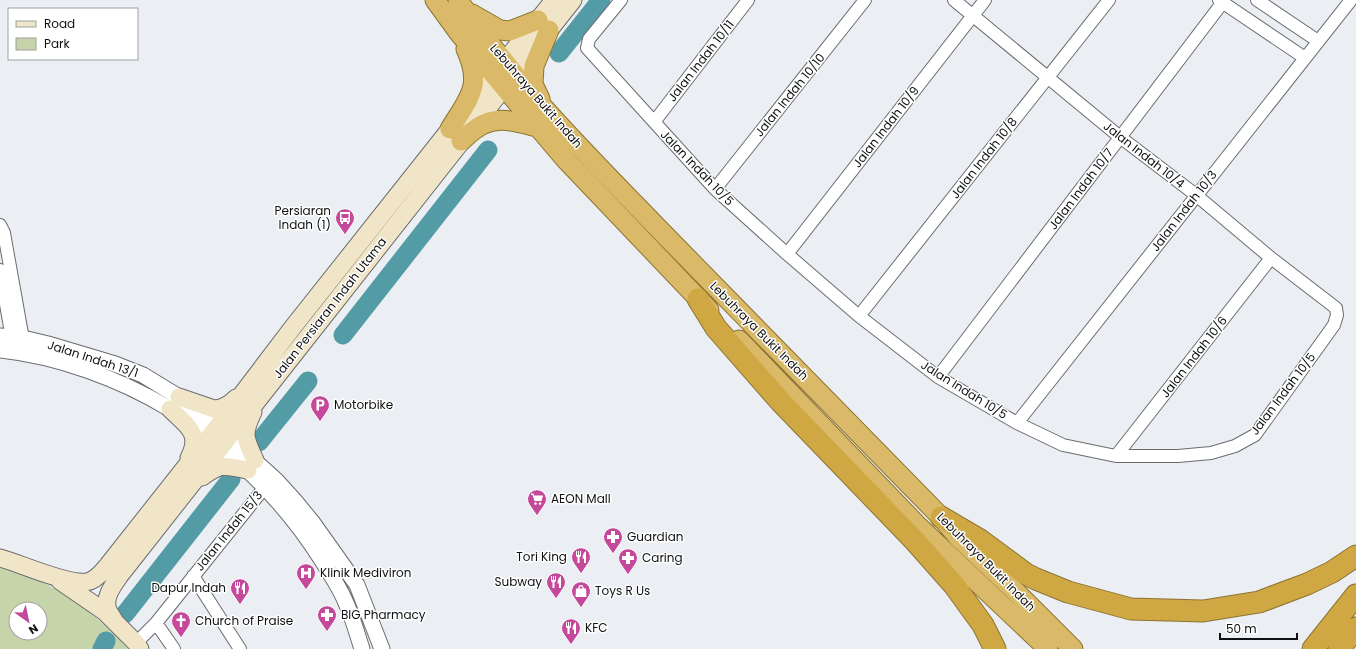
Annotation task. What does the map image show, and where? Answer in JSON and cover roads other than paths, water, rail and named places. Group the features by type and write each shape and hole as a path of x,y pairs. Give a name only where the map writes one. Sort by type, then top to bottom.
{"highway":[{"name":"Lebuhraya Bukit Indah","path":"435,0 459,33 504,74 542,118 696,267 941,517 958,537 1073,649"},
{"name":"Lebuhraya Bukit Indah","path":"462,5 504,74"},
{"path":"455,135 492,121 542,118 533,84 534,66 543,25 500,30 462,5"},
{"path":"455,135 473,87 475,75 472,61 459,33"},
{"name":"Lebuhraya Bukit Indah","path":"542,118 566,160 698,299 908,516 1048,649"},
{"path":"698,299 716,328 780,400 915,541 954,585 983,625 995,649"},
{"path":"941,517 980,540 1036,580 1068,592 1131,609 1203,611 1259,602 1307,584 1332,572 1356,556"},
{"path":"1313,649 1356,595"},
{"path":"1339,649 1356,628"}],"main road":[{"name":"Jalan Persiaran Indah Utama","path":"543,25 554,0"},
{"name":"Jalan Persiaran Indah Utama","path":"0,558 13,561 52,576 79,582 88,582 97,578 185,480 543,25 573,0"},
{"path":"175,403 218,409 255,390"},
{"path":"185,480 223,465 251,465 246,426 255,390"},
{"path":"175,403 194,437 194,447 185,480"},
{"name":"Jalan Persiaran Indah Utama","path":"115,622 108,610 107,602 113,586 185,480"},
{"name":"Jalan Persiaran Indah Utama","path":"52,576 87,599 115,622 138,646"}],"street":[{"name":"Jalan Indah 10/5","path":"621,0 589,39 587,48 715,189 859,316 938,376 1017,423 1063,445 1116,456 1178,456 1211,453 1234,446 1255,435 1334,325 1337,315 1336,308"},
{"name":"Jalan Indah 10/11","path":"654,122 748,0"},
{"name":"Jalan Indah 10/10","path":"715,189 865,0"},
{"name":"Jalan Indah 10/4","path":"954,0 1048,76 1120,137 1196,195 1271,258 1336,308"},
{"name":"Jalan Indah 10/9","path":"787,254 985,0"},
{"name":"Jalan Indah 10/8","path":"859,316 1109,0"},
{"path":"1257,0 1318,41"},
{"name":"Jalan Indah 10/3","path":"1017,423 1351,0"},
{"path":"1221,1 1305,58"},
{"name":"Jalan Indah 10/7","path":"938,376 1120,137 1221,1"},
{"path":"0,225 4,233 12,344"},
{"name":"Jalan Indah 10/6","path":"1116,456 1271,258"},
{"path":"0,270 12,344"},
{"name":"Jalan Indah 13/1","path":"12,344 48,344 115,364 143,375 251,465"},
{"path":"251,465 265,487 289,514 330,572 346,603 362,649"},
{"path":"251,465 295,501 313,523 357,585 382,649"},
{"name":"Jalan Indah 15/3","path":"138,646 265,487"},
{"name":"Jalan Indah 15/3","path":"193,576 240,649"},
{"path":"156,623 174,649"}],"waterway":[{"path":"559,53 601,0"},
{"path":"343,335 488,150"},
{"path":"259,442 308,381"},
{"path":"125,614 231,479"},
{"path":"102,649 106,641"}],"place":[{"name":"Persiaran Indah (1)","path":"345,235"},
{"name":"Motorbike","path":"320,422"},
{"name":"AEON Mall","path":"537,516"},
{"name":"Guardian","path":"613,554"},
{"name":"Tori King","path":"581,574"},
{"name":"Caring","path":"628,575"},
{"name":"Klinik Mediviron","path":"306,590"},
{"name":"Subway","path":"556,599"},
{"name":"Dapur Indah","path":"240,605"},
{"name":"Toys R Us","path":"581,608"},
{"name":"BIG Pharmacy","path":"327,632"},
{"name":"Church of Praise","path":"181,638"},
{"name":"KFC","path":"571,645"}]}
